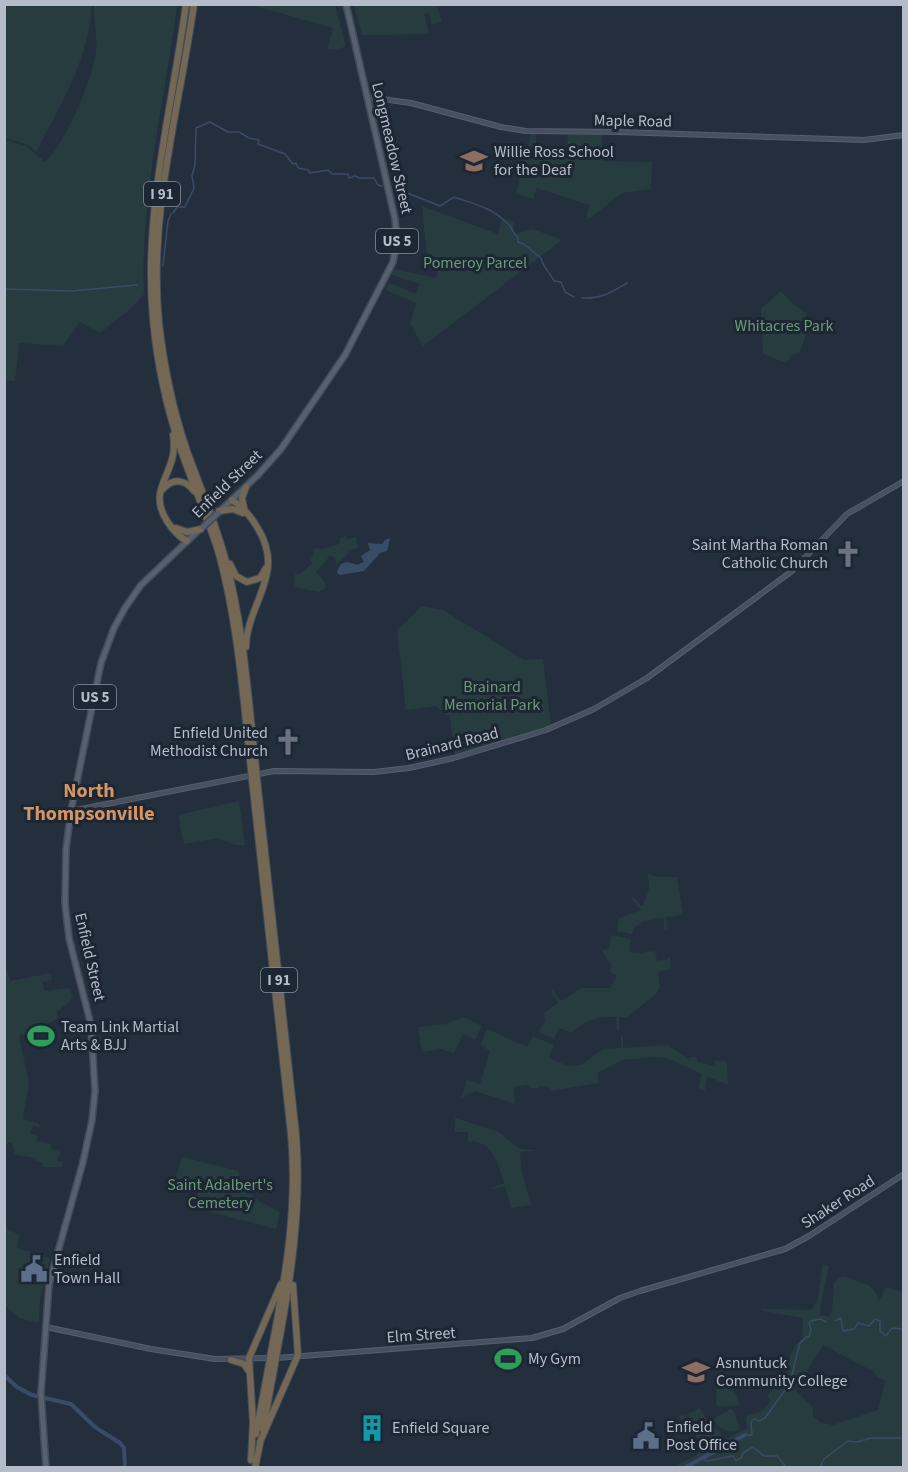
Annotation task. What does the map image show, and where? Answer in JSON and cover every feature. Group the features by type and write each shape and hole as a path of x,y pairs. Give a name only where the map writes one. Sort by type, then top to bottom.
{"highway":[{"name":"I 91","path":"186,4 157,175 151,241 151,286 160,371 170,412 182,454 219,555 231,608 255,779 297,1140 298,1201 294,1258 274,1352"},
{"name":"I 91","path":"194,4 161,195 157,295 163,351 174,408 221,541 236,601 245,666 253,769"},
{"path":"170,412 174,455 159,492 159,500 167,522 187,542"},
{"path":"187,542 166,515 161,502 162,491 168,484 177,481 188,484 203,508"},
{"path":"221,541 239,579 252,582 263,575 266,565 264,548 245,513 242,502 246,487"},
{"path":"232,500 245,513 264,540 269,566 266,582 247,637 245,666"},
{"path":"219,512 231,509 245,513"},
{"path":"176,528 187,532 202,528"},
{"name":"I 91","path":"254,1466 286,1271 293,1198 291,1138 255,779"},
{"path":"260,1442 298,1356 292,1293 294,1258"},
{"path":"254,1466 249,1359 286,1271"},
{"path":"231,1360 244,1365 249,1372"},
{"name":"I 91","path":"254,1466 272,1364"}],"main road":[{"name":"Longmeadow Street","path":"322,388 357,333 389,271 396,247 394,219 346,4"},
{"name":"Maple Road","path":"366,96 411,103 501,127 534,131 857,140 903,135"},
{"name":"Enfield Street","path":"46,1467 41,1397 49,1284 83,1161 92,1120 95,1091 91,1025 69,938 65,903 66,849 71,811 100,667 114,628 141,585 246,487 281,449 322,388"},
{"name":"Brainard Road","path":"71,811 274,771 374,772 425,765 487,749 546,730 594,709 647,678 792,571 847,514 903,481"},
{"name":"Shaker Road","path":"785,1249 809,1236 903,1174"},
{"name":"Elm Street","path":"45,1327 158,1350 231,1360 501,1342 537,1337 563,1329 620,1298 785,1249"}],"green space":[{"path":"4,5 92,5 86,44 80,62 64,99 36,152 29,145 5,138"},
{"path":"94,5 177,5 154,149 146,221 144,294 128,311 100,333 80,322 63,346 19,343 15,381 5,380 5,140 26,146 45,162 61,141 77,110 94,63 96,34"},
{"path":"251,5 335,5 345,46 339,50 327,49 333,28"},
{"path":"354,5 436,5 442,21 432,24 429,13 424,14 429,34 362,35"},
{"path":"531,134 536,135 536,147 567,147 568,135 602,134 602,161 652,162 651,189 622,193 586,221 589,205 537,188 533,199 516,194"},
{"name":"Pomeroy Parcel","path":"422,206 498,234 502,218 514,222 513,234 533,229 562,240 423,346 410,324 416,303 386,290 389,283 416,294 420,284 389,274 392,269 437,278 439,263 427,258"},
{"name":"Whitacres Park","path":"781,291 806,313 805,338 800,352 791,356 786,363 763,354 761,309"},
{"path":"345,536 346,539 356,537 358,548 348,550 349,553 336,565 335,558 330,555 316,571 327,586 319,592 294,587 295,574 299,575 312,563 310,558 315,548 322,549 339,544 340,538"},
{"name":"Brainard Memorial Park","path":"422,606 443,610 524,660 543,659 551,726 511,741 455,756 450,717 436,706 406,710 397,630"},
{"path":"239,801 245,845 236,845 218,838 184,844 178,815"},
{"path":"648,874 658,877 677,877 683,915 666,917 667,930 665,931 663,918 644,921 633,929 632,934 617,931 619,918 641,910 631,898 632,896 642,907 649,889"},
{"path":"611,935 631,939 629,952 655,951 657,961 670,956 671,969 658,974 660,988 656,994 627,1017 619,1017 619,1030 617,1030 616,1017 608,1017 592,1020 571,1033 559,1028 554,1039 538,1032 545,1021 544,1013 558,1003 551,992 553,990 561,1001 582,988 610,988 617,976 610,972 611,966 602,950 609,948"},
{"path":"5,970 7,970 10,981 51,973 52,980 42,982 45,991 69,988 73,998 57,1012 58,1018 30,1034 19,1035 29,1084 23,1119 39,1124 39,1127 33,1125 30,1134 38,1136 37,1141 51,1144 51,1149 60,1152 57,1161 63,1162 62,1167 43,1167 42,1162 36,1162 36,1158 15,1155 12,1142 5,1144"},
{"path":"463,1017 482,1026 475,1040 463,1034 454,1053 441,1049 422,1052 418,1027 446,1024"},
{"path":"487,1029 527,1047 533,1036 554,1045 549,1057 567,1066 581,1065 603,1049 621,1048 621,1035 623,1035 623,1048 667,1045 689,1059 696,1057 698,1062 715,1066 715,1060 727,1062 728,1085 707,1076 705,1090 697,1088 702,1074 667,1058 652,1057 622,1060 598,1073 599,1083 551,1091 550,1088 540,1086 537,1088 530,1088 528,1085 513,1087 515,1104 475,1091 461,1098 467,1080 480,1084 490,1051 480,1045"},
{"path":"455,1118 497,1131 520,1149 534,1150 520,1152 522,1172 531,1205 511,1208 505,1186 491,1188 504,1183 497,1161 489,1149 476,1142 468,1141 468,1132 455,1132"},
{"name":"Saint Adalbert's Cemetery","path":"182,1157 239,1171 239,1186 262,1203 280,1212 276,1229 195,1208 199,1188 175,1179"},
{"path":"5,1227 19,1235 17,1248 50,1258 40,1300 39,1323 19,1318 5,1305"},
{"path":"823,1264 829,1266 820,1309 821,1315 829,1317 832,1310 834,1282 843,1276 868,1285 876,1293 879,1301 886,1287 903,1292 903,1467 674,1467 747,1428 746,1415 759,1413 771,1400 767,1397 774,1387 779,1391 781,1389 791,1355 797,1343 802,1339 803,1318 762,1309 811,1310 817,1302","holes":["823,1345 874,1372 876,1376 885,1381 878,1410 833,1425 821,1423 813,1416 813,1407 793,1389"]},
{"path":"717,1385 726,1386 732,1390 737,1396 739,1405 719,1407 716,1405"},
{"path":"700,1408 707,1421 697,1424 690,1420 684,1424 689,1423 691,1428 686,1430 679,1416 684,1415 689,1418 688,1414"},
{"path":"730,1409 734,1411 740,1429 724,1430 713,1419"},
{"path":"709,1425 723,1438 704,1448 691,1428"}],"water":[{"path":"390,538 387,551 380,553 364,571 340,575 337,573 344,563 357,565 364,562 361,556 370,550 368,543 382,544"}],"waterway":[{"path":"173,213 177,207 185,207 194,188 192,176 195,165 196,128 210,122 228,132 239,132 249,138 259,140 258,144 285,154 293,164 296,163 298,168 308,170 310,173 328,170 332,174 348,174 349,178 355,176 374,178 378,185 382,186"},
{"path":"395,188 440,206 454,197 495,213 510,226 518,242 541,258 554,281 561,282 565,292 574,297"},
{"path":"163,266 168,221 171,214"},
{"path":"582,298 605,295 627,283"},
{"path":"4,289 71,291 137,285"},
{"path":"835,1321 841,1318 843,1331 854,1329 858,1323 869,1326 875,1319 880,1321 880,1331 886,1336 892,1328 904,1329"},
{"path":"790,1382 800,1343 809,1337 811,1329 809,1323 821,1319 826,1322"},
{"path":"4,1375 17,1387 32,1395 71,1404 95,1427 120,1443 124,1448 125,1468"},
{"path":"745,1435 752,1435 751,1422 754,1419 760,1421 765,1418 788,1386"},
{"path":"684,1468 745,1435"},
{"path":"820,1468 824,1459 848,1441 904,1438"},
{"path":"700,1458 707,1461 733,1456 736,1461 753,1447 764,1456 777,1456 787,1468"}],"place":[{"name":"Willie Ross School for the Deaf","path":"474,161"},
{"name":"Saint Martha Roman Catholic Church","path":"848,554"},
{"name":"Enfield United Methodist Church","path":"288,742"},
{"name":"Team Link Martial Arts & BJJ","path":"41,1036"},
{"name":"Enfield Town Hall","path":"34,1269"},
{"name":"My Gym","path":"508,1359"},
{"name":"Asnuntuck Community College","path":"696,1372"},
{"name":"Enfield Square","path":"372,1428"},
{"name":"Enfield Post Office","path":"646,1436"}],"district":[{"name":"North Thompsonville","path":"89,802"}]}
